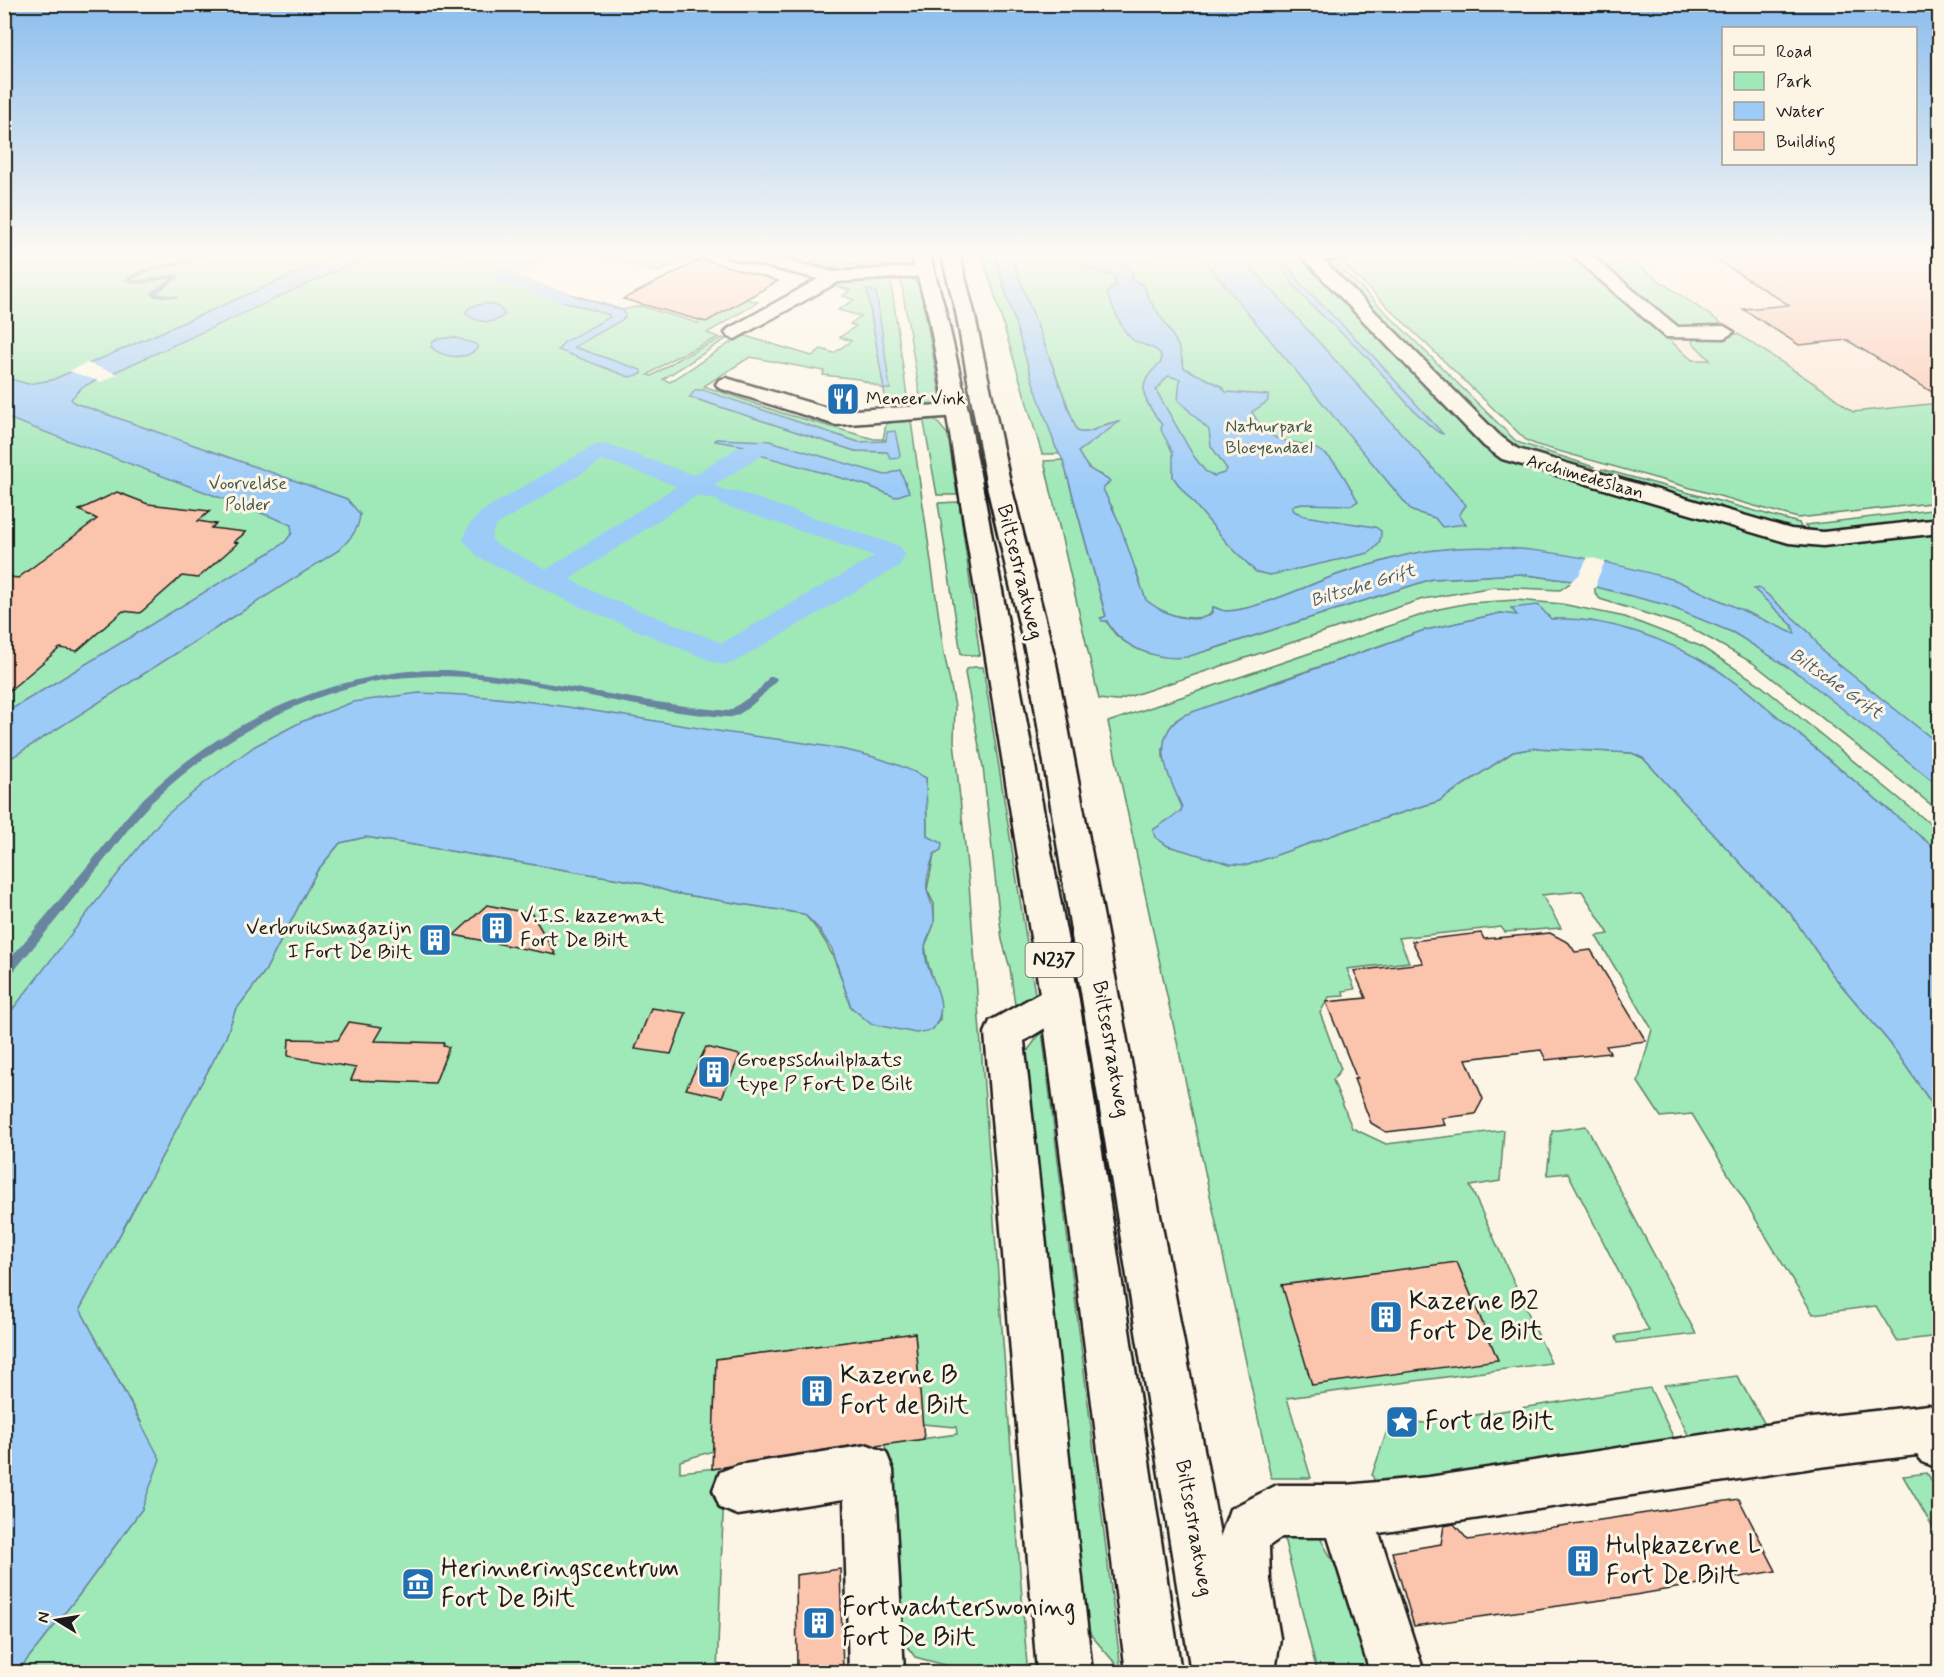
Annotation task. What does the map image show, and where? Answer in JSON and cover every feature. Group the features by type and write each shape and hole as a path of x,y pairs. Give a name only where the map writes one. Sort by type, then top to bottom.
{"main road":[{"name":"Biltsestraatweg","path":"939,331 957,410 1060,1000 1154,1672"},
{"name":"Biltsestraatweg","path":"969,331 998,482 1043,669 1218,1672"},
{"name":"Archimedeslaan","path":"1383,331 1492,441 1510,454 1789,536 1811,540 1940,526"},
{"path":"1671,331 1724,332"},
{"path":"726,384 836,418 957,410"},
{"name":"Biltsestraatweg","path":"1060,1000 1004,1033 1065,1672"},
{"path":"1248,1672 1253,1638 1244,1581 1243,1546 1248,1527 1276,1511 1346,1511 1429,1502 1812,1443 1929,1429 1940,1445"},
{"path":"738,1490 868,1470 877,1672"},
{"path":"1346,1511 1397,1672"}],"shaded area":[{"path":"1653,331 1939,331 1939,418 1780,433"}],"green space":[{"name":"Voorveldse Polder","path":"5,331 710,331 707,333 719,337 672,359 648,375 652,376 678,359 722,338 726,339 663,379 670,382 742,335 812,356 821,349 834,353 851,341 840,337 848,331 874,331 884,389 859,379 823,375 824,371 750,357 704,386 782,413 874,439 883,439 886,424 897,420 911,421 944,653 955,706 954,741 969,884 1027,1665 960,1669 915,1657 902,1639 885,1444 957,1434 956,1427 922,1424 915,1333 716,1359 713,1451 680,1461 680,1472 725,1467 717,1672 17,1672 79,1595 142,1509 141,1422 80,1309 226,1037 235,1011 265,971 317,871 340,843 366,837 638,882 674,893 804,914 828,946 851,1008 932,1030 940,1019 940,1001 928,964 925,946 934,924 934,904 927,890 934,854 927,836 926,778 500,713 5,1062","holes":["695,390 703,390 858,442 881,442 888,438 887,452 855,451 690,397"]},
{"path":"882,331 898,331 909,410 886,411 884,389 890,389"},
{"path":"909,331 928,331 941,398 935,405 922,408"},
{"path":"1005,331 1019,331 1056,448 1061,454 1042,454"},
{"name":"Natuurpark Bloeyendael","path":"1039,331 1375,331 1482,439 1587,484 1805,545 1830,546 1939,533 1939,744 1858,682 1603,564 1551,554 1471,548 1417,553 1355,569 1251,607 1224,611 1213,607 1209,616 1201,618 1176,616 1146,601 1113,508 1103,494 1102,475 1090,469 1078,452 1118,422 1092,431 1077,431"},
{"path":"1393,331 1405,331 1517,442 1594,467 1589,474 1513,449"},
{"path":"1413,331 1660,331 1692,360 1710,360 1692,342 1695,338 1738,334 1826,391 1853,412 1939,403 1939,502 1798,518 1526,440"},
{"path":"923,417 934,418 948,435 957,495 937,495"},
{"path":"1063,460 1106,617 1101,618 1116,635 1127,643 1161,656 1185,655 1210,650 1432,579 1519,574 1573,581 1560,590 1494,587 1423,599 1116,701 1099,699 1044,461"},
{"path":"1602,469 1799,523 1804,534 1597,477"},
{"path":"959,502 980,656 961,654 938,503"},
{"path":"1939,509 1939,520 1812,535 1805,525"},
{"path":"1595,585 1648,599 1700,617 1734,633 1789,666 1840,704 1939,786 1939,811 1753,663 1689,627 1600,599 1595,593"},
{"path":"1516,600 1562,604 1625,617 1700,646 1758,683 1939,831 1939,852 1746,690 1689,654 1639,633 1591,621 1551,619 1512,608 1518,616 1501,613 1422,631 1258,688 1176,720 1163,748 1163,756 1182,807 1181,812 1153,830 1155,836 1168,846 1248,865 1439,801 1513,752 1535,748 1632,753 1643,758 1758,882 1790,913 1832,974 1890,1043 1939,1114 1939,1336 1897,1341 1876,1306 1813,1314 1692,1114 1661,1117 1638,1082 1652,1029 1596,936 1609,934 1582,891 1542,895 1561,928 1505,932 1501,927 1399,938 1409,962 1347,969 1355,989 1343,991 1344,996 1329,997 1320,1013 1341,1069 1333,1080 1352,1128 1386,1144 1504,1130 1500,1181 1470,1186 1551,1363 1287,1398 1311,1478 1271,1478 1108,722 1439,609 1469,603"},
{"path":"983,667 1036,1000 1016,1013 1010,968 1002,940 983,767 965,673 966,669"},
{"path":"1042,1031 1121,1670 1091,1635 1079,1609 1020,1061"},
{"path":"1586,1126 1696,1334 1618,1343 1616,1337 1619,1335 1649,1331 1568,1173 1547,1175 1552,1131"},
{"path":"1737,1376 1766,1426 1692,1443 1664,1385"},
{"path":"1650,1388 1677,1445 1378,1489 1372,1475 1389,1425 1401,1420 1424,1423"},
{"path":"1927,1473 1939,1493 1939,1538 1903,1476"},
{"path":"1282,1530 1320,1538 1371,1630 1382,1672 1317,1672"}],"water":[{"path":"163,331 204,331 82,387 71,399 75,403 347,499 360,514 353,534 339,550 5,762 5,713 269,553 285,542 292,533 291,525 277,519 5,417 4,377 28,384 52,380"},
{"path":"584,331 602,331 574,347 641,370 642,374 629,377 558,350 564,342"},
{"path":"874,331 882,331 890,389 884,389"},
{"name":"Biltsche Grift","path":"1018,331 1039,331 1077,431 1092,431 1113,422 1119,422 1078,452 1088,468 1110,481 1103,489 1119,522 1146,600 1169,614 1197,619 1213,612 1213,607 1226,611 1251,607 1341,574 1425,551 1497,548 1534,550 1570,556 1675,580 1795,634 1792,625 1754,589 1760,588 1810,633 1823,652 1939,744 1939,786 1800,675 1734,633 1666,605 1573,581 1519,574 1432,579 1187,657 1164,657 1141,651 1121,639 1107,621 1102,621 1101,618 1106,616 1063,460 1056,448"},
{"path":"1125,331 1171,331 1179,349 1184,368 1221,386 1226,392 1268,395 1268,401 1252,412 1260,425 1276,438 1311,447 1328,456 1343,474 1358,501 1352,505 1296,504 1292,506 1294,511 1304,516 1375,527 1381,531 1377,546 1369,553 1270,575 1256,572 1228,544 1173,477 1173,453 1161,430 1162,425 1147,403 1144,389 1149,375 1161,362 1161,355 1158,351 1132,339","holes":["1168,376 1180,379 1178,400 1209,430 1211,446 1227,469 1224,473 1214,476 1205,471 1193,455 1156,390"]},
{"path":"1263,331 1309,331 1466,505 1459,515 1466,524 1442,527 1435,518 1412,511"},
{"path":"1340,331 1348,331 1443,434 1406,402 1364,354"},
{"path":"453,337 476,344 478,348 467,355 448,356 431,347 434,340"},
{"path":"695,390 703,390 858,442 886,441 887,432 895,431 900,455 898,458 891,459 887,452 855,451 690,397"},
{"path":"716,439 770,441 885,475 900,470 909,492 895,497 869,486 746,451 748,447 715,441"},
{"path":"1538,605 1551,619 1594,622 1637,632 1678,648 1716,669 1746,690 1939,852 1939,1114 1890,1043 1832,974 1790,913 1758,882 1643,758 1632,753 1535,748 1513,752 1439,801 1248,865 1230,864 1168,846 1155,837 1153,830 1181,811 1182,807 1167,771 1164,746 1166,734 1184,715 1422,631 1501,613 1517,615 1511,608"},
{"path":"419,693 532,702 825,746 878,758 926,778 927,836 942,843 941,850 934,854 928,877 927,890 934,921 925,947 926,958 940,998 939,1019 932,1030 916,1033 871,1024 851,1007 832,949 819,929 804,914 674,893 638,882 366,837 340,843 317,871 265,971 235,1011 226,1037 80,1309 160,1459 142,1509 79,1595 17,1672 5,1672 5,1019 164,817 207,781 255,746 301,722 353,702"}],"pier":[{"path":"87,363 118,374 101,382 69,371"},
{"path":"1588,557 1605,561 1596,588 1569,583 1579,575"}],"building":[{"path":"1778,331 1940,331 1940,397 1847,340 1799,345"},
{"path":"117,492 148,504 210,511 198,521 216,524 211,528 246,532 234,542 238,543 198,578 182,576 140,613 123,611 77,651 60,648 4,695 4,576 18,578 97,519 79,510"},
{"name":"V.I.S. kazemat Fort De Bilt","path":"487,905 532,914 556,955 454,935"},
{"path":"1481,933 1484,939 1550,933 1569,943 1575,952 1591,950 1646,1041 1606,1046 1610,1053 1546,1060 1541,1050 1466,1059 1483,1099 1475,1114 1442,1118 1445,1125 1386,1132 1371,1123 1354,1079 1357,1079 1326,1002 1366,998 1354,971 1423,963 1412,941"},
{"name":"Groepsschuilplaats type P Fort De Bilt","path":"651,1008 686,1013 671,1054 635,1049"},
{"path":"349,1022 383,1027 375,1041 444,1043 443,1046 449,1047 435,1083 351,1080 356,1068 288,1056 289,1039 338,1040"},
{"name":"Groepsschuilplaats type P Fort De Bilt","path":"706,1047 740,1055 722,1097 686,1089"},
{"name":"Kazerne B2 Fort De Bilt","path":"1457,1262 1498,1360 1312,1385 1282,1285"},
{"name":"Kazerne B Fort de Bilt","path":"915,1333 924,1439 876,1446 868,1443 712,1469 716,1359"},
{"name":"Hulpkazerne L Fort De Bilt","path":"1739,1499 1776,1571 1623,1597 1414,1626 1392,1552 1441,1544 1444,1526 1454,1524 1468,1540"},
{"name":"Fortwachterswoning Fort De Bilt","path":"840,1569 843,1672 797,1672 796,1575"}],"waterway":[{"path":"694,487 746,453 762,447 795,457"},
{"path":"549,580 488,551 477,540 482,525 491,517 602,451 687,481 694,487"},
{"path":"549,580 694,487"},
{"path":"694,487 712,493"},
{"path":"549,580 593,602 724,655 889,560 892,555 889,552 729,498"},
{"path":"4,975 138,811 177,773 247,726 327,691 368,680 409,674 449,673 520,681 660,706 731,714 761,693 772,679"}],"place":[{"name":"Meneer Vink","path":"843,399"},
{"name":"V.I.S. kazemat Fort De Bilt","path":"497,928"},
{"name":"Verbruiksmagazijn I Fort De Bilt","path":"435,940"},
{"name":"Groepsschuilplaats type P Fort De Bilt","path":"714,1072"},
{"name":"Kazerne B2 Fort De Bilt","path":"1386,1317"},
{"name":"Kazerne B Fort de Bilt","path":"817,1391"},
{"name":"Fort de Bilt","path":"1402,1422"},
{"name":"Hulpkazerne L Fort De Bilt","path":"1583,1561"},
{"name":"Herinneringscentrum Fort De Bilt","path":"418,1584"},
{"name":"Fortwachterswoning Fort De Bilt","path":"819,1623"}]}
